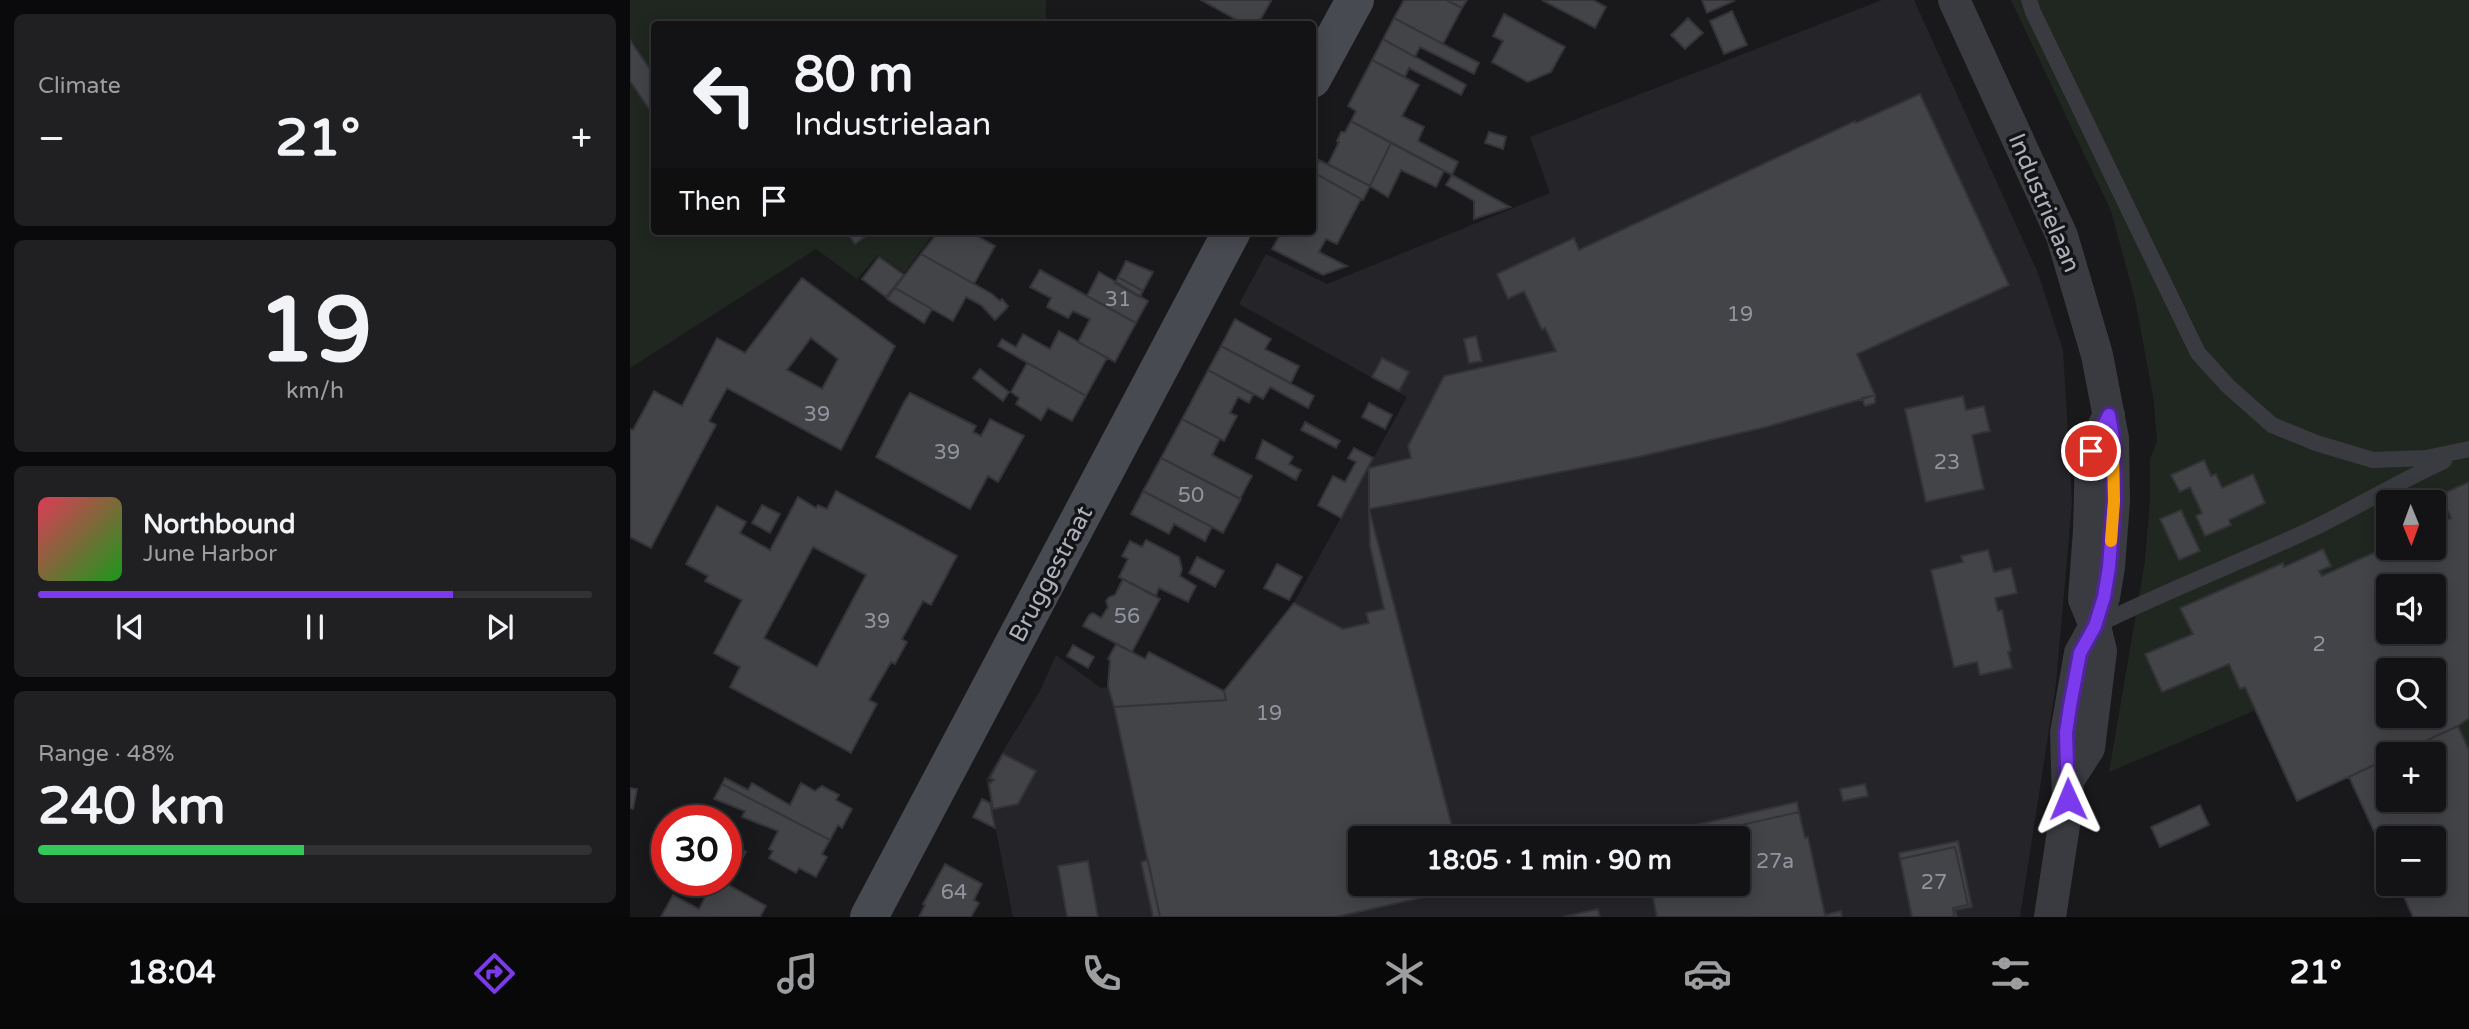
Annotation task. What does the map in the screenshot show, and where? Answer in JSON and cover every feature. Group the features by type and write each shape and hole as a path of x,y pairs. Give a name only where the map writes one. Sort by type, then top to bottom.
{"street":[{"path":"1316,71 1354,0"},
{"name":"Industrielaan","path":"1954,0 2062,236 2097,355 2113,438 2114,501 2104,597 2095,626 2080,653 2070,706 2066,733 2068,799 2050,917"},
{"name":"Bruggestraat","path":"869,917 1230,235"}],"lane":[{"path":"2029,0 2198,353 2228,386 2272,425 2316,443 2372,460 2427,458 2469,449"},
{"path":"2095,626 2315,527 2399,481 2469,449"}],"shaded area":[{"path":"630,0 1046,0 1046,21 651,21 651,235 933,235 904,273 878,255 857,279 816,249 630,368"},
{"path":"1882,0 1914,0 2038,273 2063,350 2072,502 2056,684 2020,917 1013,917 986,779 1040,691 1056,655 1101,688 1147,681 1154,664 1224,691 1294,603 1407,397 1239,304 1266,254 1327,284 1550,193 1530,137"},
{"path":"2011,0 2469,0 2469,917 2413,917 2403,896 2446,896 2446,826 2376,826 2376,836 2349,777 2297,801 2256,710 2109,772 2145,561 2150,459 2157,441 2154,402 2135,299 2111,211"}],"building":[{"path":"1201,0 1271,1 1260,21 1234,21 1235,19"},
{"path":"1404,0 1446,0 1462,8 1443,44 1394,18"},
{"path":"1446,0 1467,0 1462,8"},
{"path":"1542,0 1593,0 1606,7 1595,28"},
{"path":"1702,0 1733,0 1734,1 1707,13"},
{"path":"1732,11 1747,45 1724,54 1710,21"},
{"path":"1504,14 1565,47 1551,72 1528,82 1492,62 1503,41 1493,36"},
{"path":"1394,18 1479,63 1474,74 1420,47 1415,57 1383,39"},
{"path":"1688,18 1703,33 1685,49 1671,35"},
{"path":"1383,39 1466,85 1461,95 1409,68 1405,77 1372,60"},
{"path":"630,40 651,71 651,112 630,81"},
{"path":"1372,60 1419,85 1402,116 1424,127 1418,141 1458,162 1452,175 1351,121 1356,111 1348,106"},
{"path":"1920,94 2009,285 1857,354 1875,395 1770,426 1638,457 1369,509 1369,468 1411,458 1408,446 1444,376 1556,351 1545,328 1542,330 1524,291 1508,299 1497,274 1574,238 1579,250 1855,121 1856,123"},
{"path":"1351,121 1391,143 1370,186 1328,164 1341,132 1345,132"},
{"path":"1489,132 1506,137 1503,149 1485,143"},
{"path":"1391,143 1444,171 1436,187 1401,170 1388,197 1370,186"},
{"path":"1319,160 1370,186 1363,200 1316,174"},
{"path":"1316,174 1361,199 1337,244 1326,239 1319,252 1347,266 1323,275 1272,249 1280,235 1316,235"},
{"path":"1452,175 1510,207 1474,219 1474,201 1446,185"},
{"path":"849,235 867,235 855,244"},
{"path":"936,235 975,235 995,246 974,284 921,254"},
{"path":"921,254 1000,301 1002,299 1008,306 995,320 981,305 966,297 953,321 895,288"},
{"path":"879,257 904,275 886,297 862,279"},
{"path":"1126,261 1153,272 1143,291 1118,277"},
{"path":"1040,270 1136,323 1115,362 1078,342 1090,319 1073,311 1068,318 1047,307 1051,298 1030,287"},
{"path":"1099,272 1148,301 1136,323 1087,296"},
{"path":"1118,277 1143,291 1140,297 1115,283"},
{"path":"802,278 895,346 841,450 727,388 709,421 716,425 651,548 630,537 630,429 633,430 654,391 682,406 717,338 745,353","holes":["811,338 838,359 822,389 787,370"]},
{"path":"895,288 932,309 924,323 887,299"},
{"path":"1235,319 1271,339 1265,349 1299,366 1291,383 1221,346"},
{"path":"1059,331 1107,358 1086,396 998,346 1002,339 1016,347 1023,334 1050,349"},
{"path":"1476,336 1482,361 1469,363 1464,339"},
{"path":"1221,346 1314,396 1308,408 1270,387 1263,399 1208,370"},
{"path":"1382,358 1409,372 1399,391 1372,377"},
{"path":"1027,363 1086,396 1072,421 1048,408 1041,420 1016,404 1019,398 1011,392"},
{"path":"980,369 1009,392 1003,401 973,378"},
{"path":"1208,370 1253,395 1249,403 1238,397 1230,413 1237,416 1224,441 1182,419"},
{"path":"910,393 976,426 973,432 981,436 990,419 1024,436 998,482 988,476 970,509 876,457"},
{"path":"1875,395 1875,403 1865,406 1862,398"},
{"path":"1963,396 1966,410 1984,406 1990,431 1972,435 1984,489 1926,502 1905,409"},
{"path":"1369,403 1392,415 1385,429 1362,417"},
{"path":"1182,419 1220,439 1212,455 1252,476 1240,499 1161,458"},
{"path":"1305,422 1340,441 1336,448 1301,430"},
{"path":"1263,440 1293,457 1289,464 1301,470 1296,480 1256,458"},
{"path":"1354,448 1373,458 1341,518 1318,505 1333,476 1345,482 1356,462 1348,458"},
{"path":"1161,458 1241,499 1223,533 1143,491"},
{"path":"2204,460 2211,476 2216,474 2222,488 2253,474 2265,503 2229,520 2231,525 2205,536 2196,516 2202,513 2190,487 2180,492 2171,475"},
{"path":"2469,482 2469,718 2458,726 2423,742 2376,742 2376,764 2297,801 2245,687 2240,689 2229,664 2162,692 2145,654 2193,634 2180,608 2283,563 2284,567 2323,549 2331,566 2319,571 2322,576 2376,552 2376,560 2446,560 2446,520 2451,518 2446,508 2446,492"},
{"path":"836,491 957,556 931,605 923,601 902,639 907,642 895,664 891,662 869,700 877,704 851,753 730,687 740,667 714,653 742,600 705,581 708,576 686,564 717,506 746,522 740,533 770,550 798,497 816,508 818,505 827,509","holes":["813,547 866,575 817,667 764,638"]},
{"path":"1143,491 1212,527 1205,541 1174,524 1169,534 1131,514"},
{"path":"762,505 780,514 770,533 752,523"},
{"path":"1369,509 1452,826 1348,826 1348,896 1429,896 1336,917 1160,917 1114,707 1226,700 1224,691 1294,603 1343,629 1369,623 1366,613 1384,609 1370,546"},
{"path":"2181,510 2200,551 2179,560 2160,519"},
{"path":"1146,540 1179,557 1182,569 1180,576 1196,586 1188,602 1159,588 1156,596 1119,577 1128,559 1122,556 1130,541 1142,547"},
{"path":"1988,550 1994,572 2011,568 2017,593 1995,598 1998,611 2002,610 2012,668 1980,675 1977,662 1954,667 1931,570 1963,562 1961,556"},
{"path":"1197,557 1224,571 1215,587 1189,573"},
{"path":"1277,564 1302,577 1289,600 1264,588"},
{"path":"1123,579 1160,599 1132,652 1083,626 1093,613 1101,618 1108,607 1106,601 1115,595"},
{"path":"1116,644 1145,659 1149,652 1224,691 1226,700 1114,707 1108,686 1108,659"},
{"path":"1073,645 1094,657 1088,668 1067,656"},
{"path":"2458,726 2469,750 2469,917 2413,917 2403,896 2446,896 2446,826 2376,826 2376,836 2349,777 2376,764 2376,812 2446,812 2446,742 2423,742"},
{"path":"1003,754 1036,771 1018,804 993,809 989,784 994,780 990,778"},
{"path":"725,778 748,790 752,783 790,805 801,783 815,791 822,786 839,795 836,800 852,809 842,828 838,825 830,840 722,784"},
{"path":"722,784 830,840 822,854 827,857 816,877 799,868 796,873 769,858 773,851 769,849 778,831 742,817 745,811 742,810 742,805 730,805 714,799"},
{"path":"1865,784 1868,796 1843,801 1840,789"},
{"path":"630,788 637,789 633,809 630,808"},
{"path":"982,799 990,803 995,828 973,817"},
{"path":"1797,802 1799,812 1737,826 1691,826"},
{"path":"2200,805 2209,825 2160,847 2151,827"},
{"path":"1799,812 1805,838 1808,837 1825,915 1841,911 1842,917 1657,917 1653,896 1750,896 1750,826 1737,826"},
{"path":"1958,841 1972,907 1955,910 1957,917 1954,917 1953,908 1968,905 1955,847 1900,859 1899,853"},
{"path":"1955,847 1968,905 1953,908 1954,917 1912,917 1900,859"},
{"path":"1148,860 1160,917 1153,917 1141,862"},
{"path":"1088,861 1098,917 1067,917 1058,866"},
{"path":"945,864 982,884 974,900 979,903 971,917 919,917 925,905 923,904"},
{"path":"742,893 766,906 760,917 661,917 672,896 699,909 706,896 742,896"},
{"path":"1598,909 1600,917 1563,917"}],"slow traffic":[{"path":"2111,541 2113,454"}],"route":[{"path":"2068,799 2066,733 2070,706 2080,653 2095,626 2109,567 2114,501 2113,438 2109,415 2091,451"}]}
